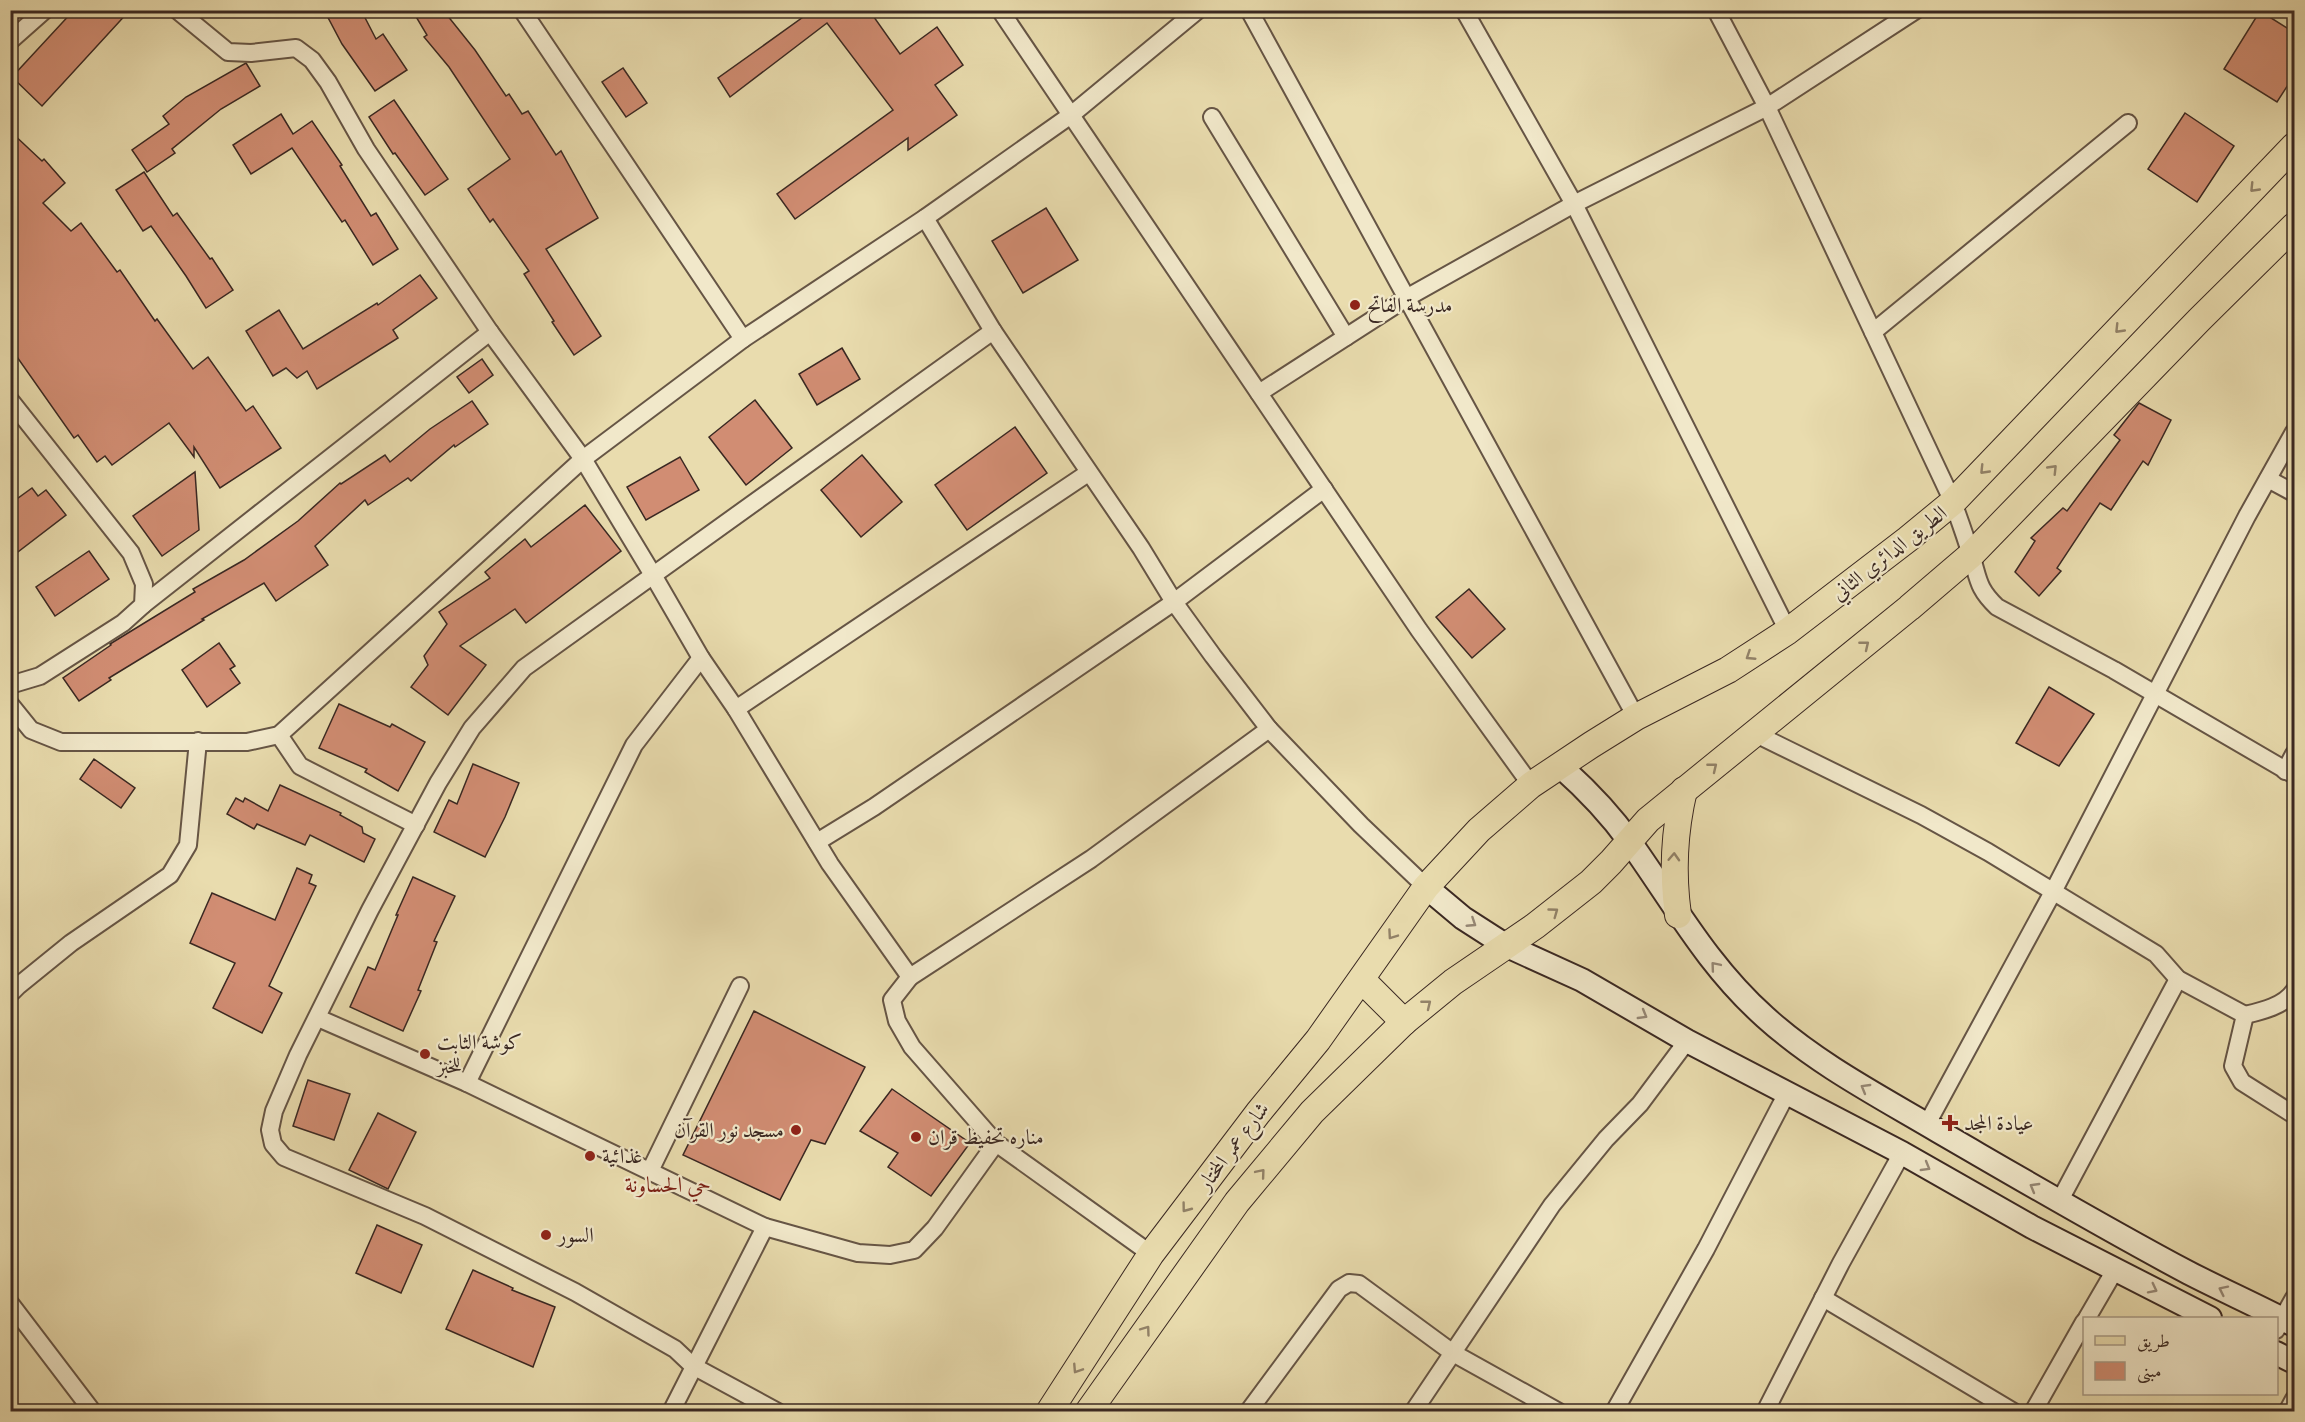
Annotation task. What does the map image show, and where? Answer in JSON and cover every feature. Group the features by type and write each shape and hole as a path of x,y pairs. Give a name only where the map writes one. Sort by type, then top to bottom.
{"main road":[{"name":"الطريق الدائري الثاني","path":"1425,887 1479,830 1531,785 1636,717 1728,670 1788,631 1953,502 2295,146"},
{"path":"1505,945 1564,905 1605,869 1648,820 1684,789 1909,608 1971,555 2199,320 2295,226"},
{"path":"1560,766 1597,801 1630,842 1677,915 1732,986 1799,1046 1836,1071 2060,1202 2270,1317"},
{"path":"1677,915 1673,865 1678,814 1684,789"},
{"path":"1425,887 1463,918 1505,945 1582,980 1688,1041 1902,1154 2032,1227 2208,1317"},
{"name":"شارع عمر المختار","path":"1049,1412 1151,1254 1258,1113 1318,1040 1425,887"},
{"name":"شارع عمر المختار","path":"1088,1412 1237,1202 1312,1112 1404,1022 1453,982 1505,945"},
{"path":"1362,980 1404,1022"},
{"path":"2278,1354 2295,1362"}],"street":[{"path":"10,41 45,10"},
{"path":"177,10 228,52 251,53 296,48 312,60 328,82 366,149 490,332 583,459 654,575 701,658 736,709 817,842 910,977"},
{"path":"522,10 743,339"},
{"path":"1000,10 1419,630 1531,785"},
{"path":"10,704 31,730 61,742 247,742 279,735 583,459 743,339 925,218 1071,115 1198,10"},
{"path":"1249,10 1636,717"},
{"path":"1464,10 1574,204 1788,631"},
{"path":"1716,10 1767,107 1953,502 1971,555 1977,582 1987,598 1997,607 2155,693 2290,773 2295,754"},
{"path":"1259,393 1408,297 1574,204 1767,107 1916,10"},
{"path":"1212,117 1346,337"},
{"path":"1873,332 2128,123"},
{"path":"925,218 993,331 1141,548 1174,602 1269,729 1361,825 1425,887"},
{"path":"778,1412 693,1366 675,1349 575,1292 425,1216 284,1156 273,1144 270,1130 274,1111 298,1055 370,910 438,783 472,728 524,668 993,331"},
{"path":"10,685 40,676 123,623 490,332"},
{"path":"10,400 131,553 144,584 143,605"},
{"path":"1927,1124 2054,890 2186,632 2295,432"},
{"path":"736,709 1088,473"},
{"path":"2268,479 2295,493"},
{"path":"817,842 874,807 1174,602 1324,489"},
{"path":"467,1083 634,745 701,658"},
{"path":"1151,1254 996,1143 912,1047 897,1021 892,1000 910,977 1091,859 1269,729"},
{"path":"1754,734 1921,815 2054,890 2156,954 2178,979 2246,1015 2266,1010 2295,991"},
{"path":"279,735 300,766 416,825"},
{"path":"13,986 170,875 188,845 198,741"},
{"path":"2060,1202 2178,979"},
{"path":"650,1171 740,986"},
{"path":"2246,1015 2233,1066 2242,1082 2295,1115"},
{"path":"318,1018 467,1083 765,1227 858,1253 890,1255 914,1250 935,1228 996,1143"},
{"path":"1413,1412 1552,1205 1606,1139 1640,1104 1688,1041"},
{"path":"1614,1412 1700,1260 1787,1093"},
{"path":"1765,1412 1823,1298 1902,1154"},
{"path":"671,1412 765,1227"},
{"path":"2088,1317 2115,1270"},
{"path":"1248,1412 1339,1289 1349,1283 1359,1284 1453,1353 1559,1412"},
{"path":"1823,1298 2014,1412"},
{"path":"2285,1325 2295,1298"},
{"path":"10,1303 93,1412"},
{"path":"2033,1412 2083,1325"},
{"path":"2287,1412 2295,1399"}],"building":[{"path":"74,10 130,10 42,106 12,77"},
{"path":"324,10 361,10 376,39 383,34 407,70 375,91 342,44"},
{"path":"412,10 443,10 475,50 506,96 509,94 522,114 528,111 556,155 561,151 598,218 546,249 601,336 574,355 524,274 529,271 493,219 490,222 468,189 510,159 449,67 424,37 427,35"},
{"path":"813,10 869,10 900,54 937,27 963,65 935,85 957,115 908,150 908,138 795,219 777,194 893,110 827,23 730,97 718,78"},
{"path":"2260,11 2295,33 2295,74 2277,102 2224,69"},
{"path":"246,63 260,86 221,109 172,149 175,153 147,172 132,150 169,124 163,116 186,97"},
{"path":"623,68 647,103 626,117 602,82"},
{"path":"394,100 448,179 425,195 395,153 393,154 369,117"},
{"path":"2185,113 2234,146 2197,202 2148,169"},
{"path":"281,114 293,134 312,121 342,165 340,166 371,216 376,213 398,249 373,265 345,220 342,222 292,148 251,174 233,145"},
{"path":"10,131 42,161 44,159 65,183 43,203 71,231 81,223 117,272 120,270 155,321 157,319 193,369 208,357 246,411 253,406 281,448 220,488 194,447 194,457 169,423 112,465 105,456 97,462 78,435 74,438 10,347"},
{"path":"144,172 173,216 177,213 210,259 212,258 233,290 206,308 151,226 143,231 116,190"},
{"path":"1046,208 1078,260 1023,293 992,241"},
{"path":"420,275 437,298 393,330 398,338 317,389 307,371 297,378 286,368 273,376 246,331 279,310 303,349 377,303 378,305"},
{"path":"842,348 860,379 817,405 799,374"},
{"path":"482,359 493,375 469,393 457,377"},
{"path":"755,400 792,448 746,485 709,437"},
{"path":"472,401 488,424 455,447 454,445 411,481 408,478 368,505 365,500 315,546 328,565 276,601 264,583 109,678 111,680 79,701 63,678 110,644 195,592 193,589 244,560 298,521 340,483 385,455 390,462 430,429"},
{"path":"2139,403 2171,420 2148,465 2143,461 2111,510 2100,503 2057,568 2061,571 2039,596 2015,572 2035,541 2031,538 2063,508 2067,511 2120,440 2114,435"},
{"path":"1015,427 1047,473 967,530 935,485"},
{"path":"862,455 902,502 861,537 821,490"},
{"path":"680,457 699,490 646,520 627,487"},
{"path":"195,472 199,530 162,556 133,516"},
{"path":"32,488 38,496 46,490 66,515 10,558 10,504"},
{"path":"585,505 621,551 526,623 515,609 460,646 486,665 448,715 411,687 428,665 424,656 447,624 439,612 490,578 485,572 525,539 531,547"},
{"path":"89,551 109,579 55,616 36,587"},
{"path":"1469,589 1505,629 1472,658 1436,617"},
{"path":"219,643 235,666 230,669 240,683 207,707 182,670"},
{"path":"2049,687 2094,714 2059,766 2016,743"},
{"path":"339,704 390,727 392,724 425,742 398,791 365,772 367,769 319,748"},
{"path":"94,759 135,788 121,808 80,779"},
{"path":"473,764 519,783 485,857 434,832 449,800 457,804"},
{"path":"280,785 341,813 340,815 362,827 363,833 375,839 364,862 310,835 305,845 257,824 254,829 227,814 236,798 243,802 245,798 268,811"},
{"path":"297,868 312,875 309,883 316,886 269,986 282,993 262,1033 213,1008 235,963 190,943 212,893 275,920"},
{"path":"413,877 455,896 434,941 437,942 418,990 421,991 403,1031 350,1007 368,967 375,970"},
{"path":"754,1011 865,1067 825,1144 811,1140 780,1200 683,1155"},
{"path":"308,1080 350,1094 334,1140 293,1126"},
{"name":"مناره تحفيظ قران","path":"892,1089 970,1143 931,1196 888,1167 898,1153 860,1131"},
{"path":"378,1113 416,1132 388,1189 349,1170"},
{"path":"377,1225 422,1245 401,1293 356,1273"},
{"path":"473,1270 513,1288 512,1290 555,1307 533,1367 446,1329"}],"place":[{"name":"مدرسة الفاتح","path":"1355,305"},
{"name":"كوشة الثابت للخبز","path":"425,1054"},
{"name":"عيادة المجد","path":"1950,1123"},
{"name":"مسجد نور القرآن","path":"796,1130"},
{"name":"مناره تحفيظ قران","path":"916,1137"},
{"name":"غذائية","path":"590,1156"},
{"name":"السور","path":"546,1235"}],"district":[{"name":"حي الحساونة","path":"668,1184"}]}
